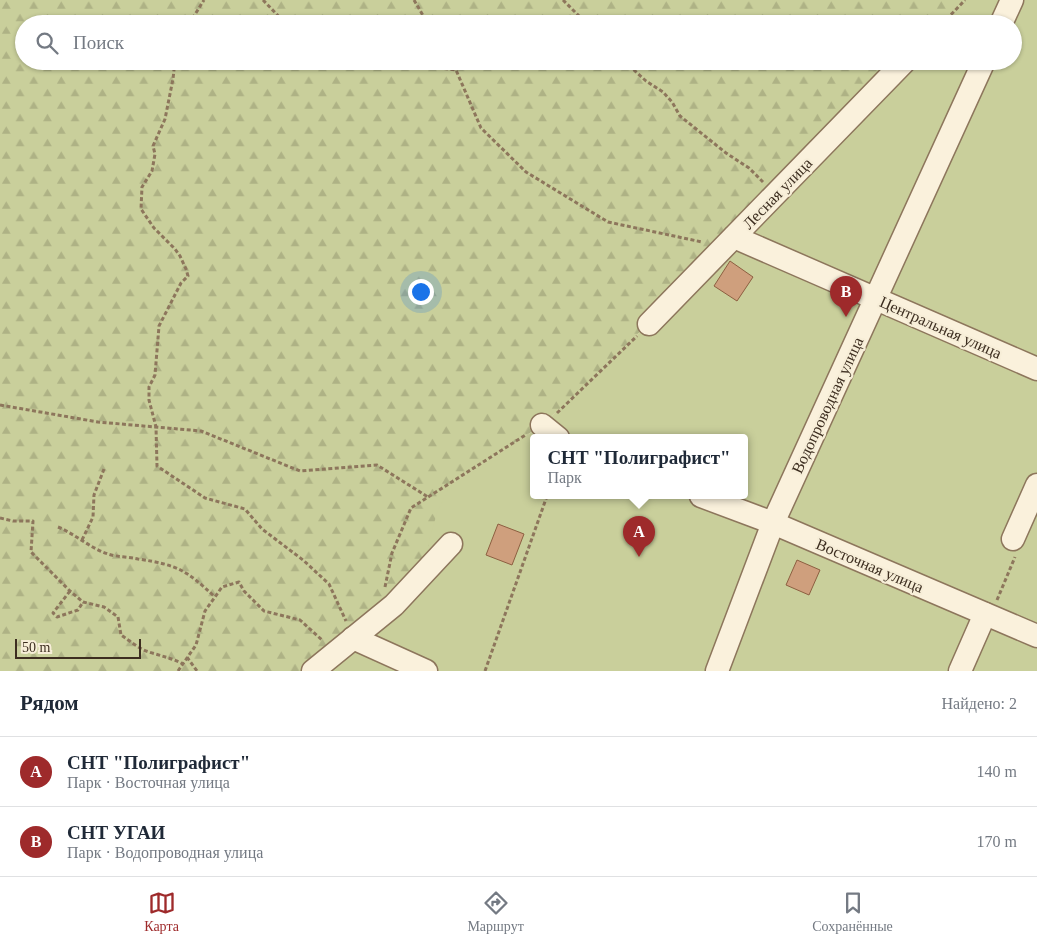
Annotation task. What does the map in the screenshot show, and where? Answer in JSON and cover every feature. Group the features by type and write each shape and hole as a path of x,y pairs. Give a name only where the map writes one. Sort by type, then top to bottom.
{"street":[{"path":"1005,15 1012,0"},
{"name":"Лесная улица","path":"649,324 896,70"},
{"name":"Водопроводная улица","path":"717,671 773,523 980,70"},
{"name":"Центральная улица","path":"728,244 876,298 1037,369"},
{"path":"1013,539 1037,485"},
{"name":"Восточная улица","path":"709,499 773,523 1037,636"},
{"path":"313,671 384,612 424,574 451,544"},
{"path":"960,671 986,614"},
{"path":"353,638 426,671"}],"path":[{"path":"195,15 204,0"},
{"path":"263,0 277,15"},
{"path":"414,0 423,15"},
{"path":"563,0 578,15"},
{"path":"951,15 965,0"},
{"path":"174,70 165,119 153,146 155,154 152,171 142,187 141,209 154,228 180,256 188,276 181,283 159,326 155,374 150,387 149,400 156,427 157,466 205,498 245,509 262,529 303,560 329,584 353,638"},
{"path":"456,70 481,128 526,172 608,222 709,243 728,244"},
{"path":"634,70 663,92 672,102 680,116 726,153 749,168 777,193"},
{"path":"550,432 649,324"},
{"path":"0,406 98,422 201,431 300,471 376,465 428,497"},
{"path":"384,612 386,581 392,553 411,508 450,484 530,442"},
{"path":"82,540 93,517 94,495 104,468"},
{"path":"485,671 546,499"},
{"path":"0,518 13,521 33,521 31,552 70,592 84,602 104,607 118,617 121,635 135,645 147,652 170,657 183,664"},
{"path":"58,527 108,554 162,562 181,569 193,576 215,597"},
{"path":"986,614 997,600 1019,548 1013,539"},
{"path":"178,671 196,645 205,611 222,587 239,582 244,591 264,610 300,620 335,652"},
{"path":"70,592 53,613 57,617 78,610 84,602"},
{"path":"187,658 198,671"}],"green space":[{"path":"0,0 965,0 951,15 15,15 15,70 896,70 644,328 567,403 539,427 450,485 424,574 313,671 0,671"},
{"path":"965,0 1037,0 1037,671 313,671 424,574 429,541 437,513 450,485 539,427 567,403 644,328 896,70 1022,70 1022,15 951,15"}],"building":[{"path":"730,261 753,277 737,301 714,286"},
{"path":"498,524 524,534 512,565 486,555"},
{"path":"797,560 820,570 809,595 786,585"}],"place":[{"name":"СНТ УГАИ","path":"846,317"},
{"name":"СНТ \"Полиграфист\"","path":"639,557"}]}
